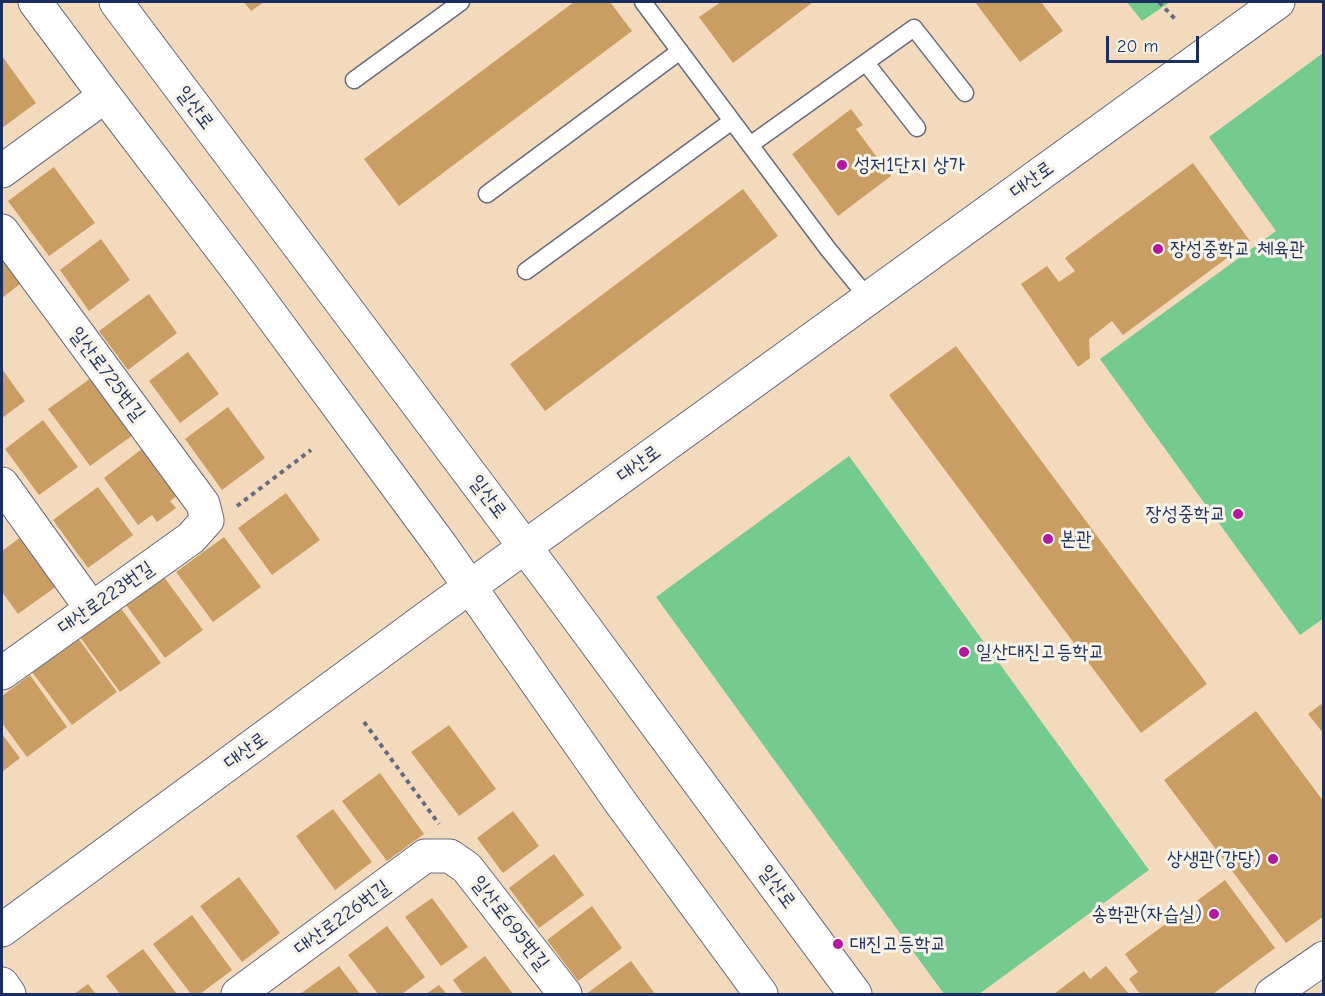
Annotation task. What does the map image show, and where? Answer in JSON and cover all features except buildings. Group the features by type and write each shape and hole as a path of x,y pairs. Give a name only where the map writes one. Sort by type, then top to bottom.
{"main road":[{"path":"35,2 246,281 471,587 621,803 761,994"},
{"name":"일산로","path":"116,2 525,547 855,994"},
{"name":"대산로","path":"2,930 525,547 1278,2"},
{"path":"2,171 105,96"},
{"name":"일산로725번길","path":"2,231 203,504 207,520"},
{"path":"2,484 91,608"},
{"name":"대산로223번길","path":"2,673 191,538 207,520"},
{"name":"대산로226번길","path":"238,994 425,856 450,856"},
{"name":"일산로695번길","path":"450,856 467,868 565,994"},
{"path":"1272,994 1323,958"},
{"path":"2,984 9,994"}],"lane":[{"path":"354,80 461,2"},
{"path":"643,2 828,249 868,298"},
{"path":"750,145 914,28 965,93"},
{"path":"487,194 680,51"},
{"path":"866,63 917,128"},
{"path":"526,272 732,121"}],"path":[{"path":"1159,2 1176,20"},
{"path":"207,520 227,513 311,450"},
{"path":"364,722 442,828 450,856"}],"green space":[{"path":"1127,2 1170,2 1142,21"},
{"path":"1323,53 1324,618 1300,635 1100,359 1276,231 1209,137"},
{"path":"849,456 1149,870 979,994 944,994 656,597"}],"place":[{"name":"성저1단지 상가","path":"842,165"},
{"name":"장성중학교 체육관","path":"1158,249"},
{"name":"장성중학교","path":"1238,514"},
{"name":"본관","path":"1048,539"},
{"name":"일산대진고등학교","path":"964,652"},
{"name":"상생관(강당)","path":"1273,859"},
{"name":"송학관(자습실)","path":"1214,914"},
{"name":"대진고등학교","path":"838,944"}]}
